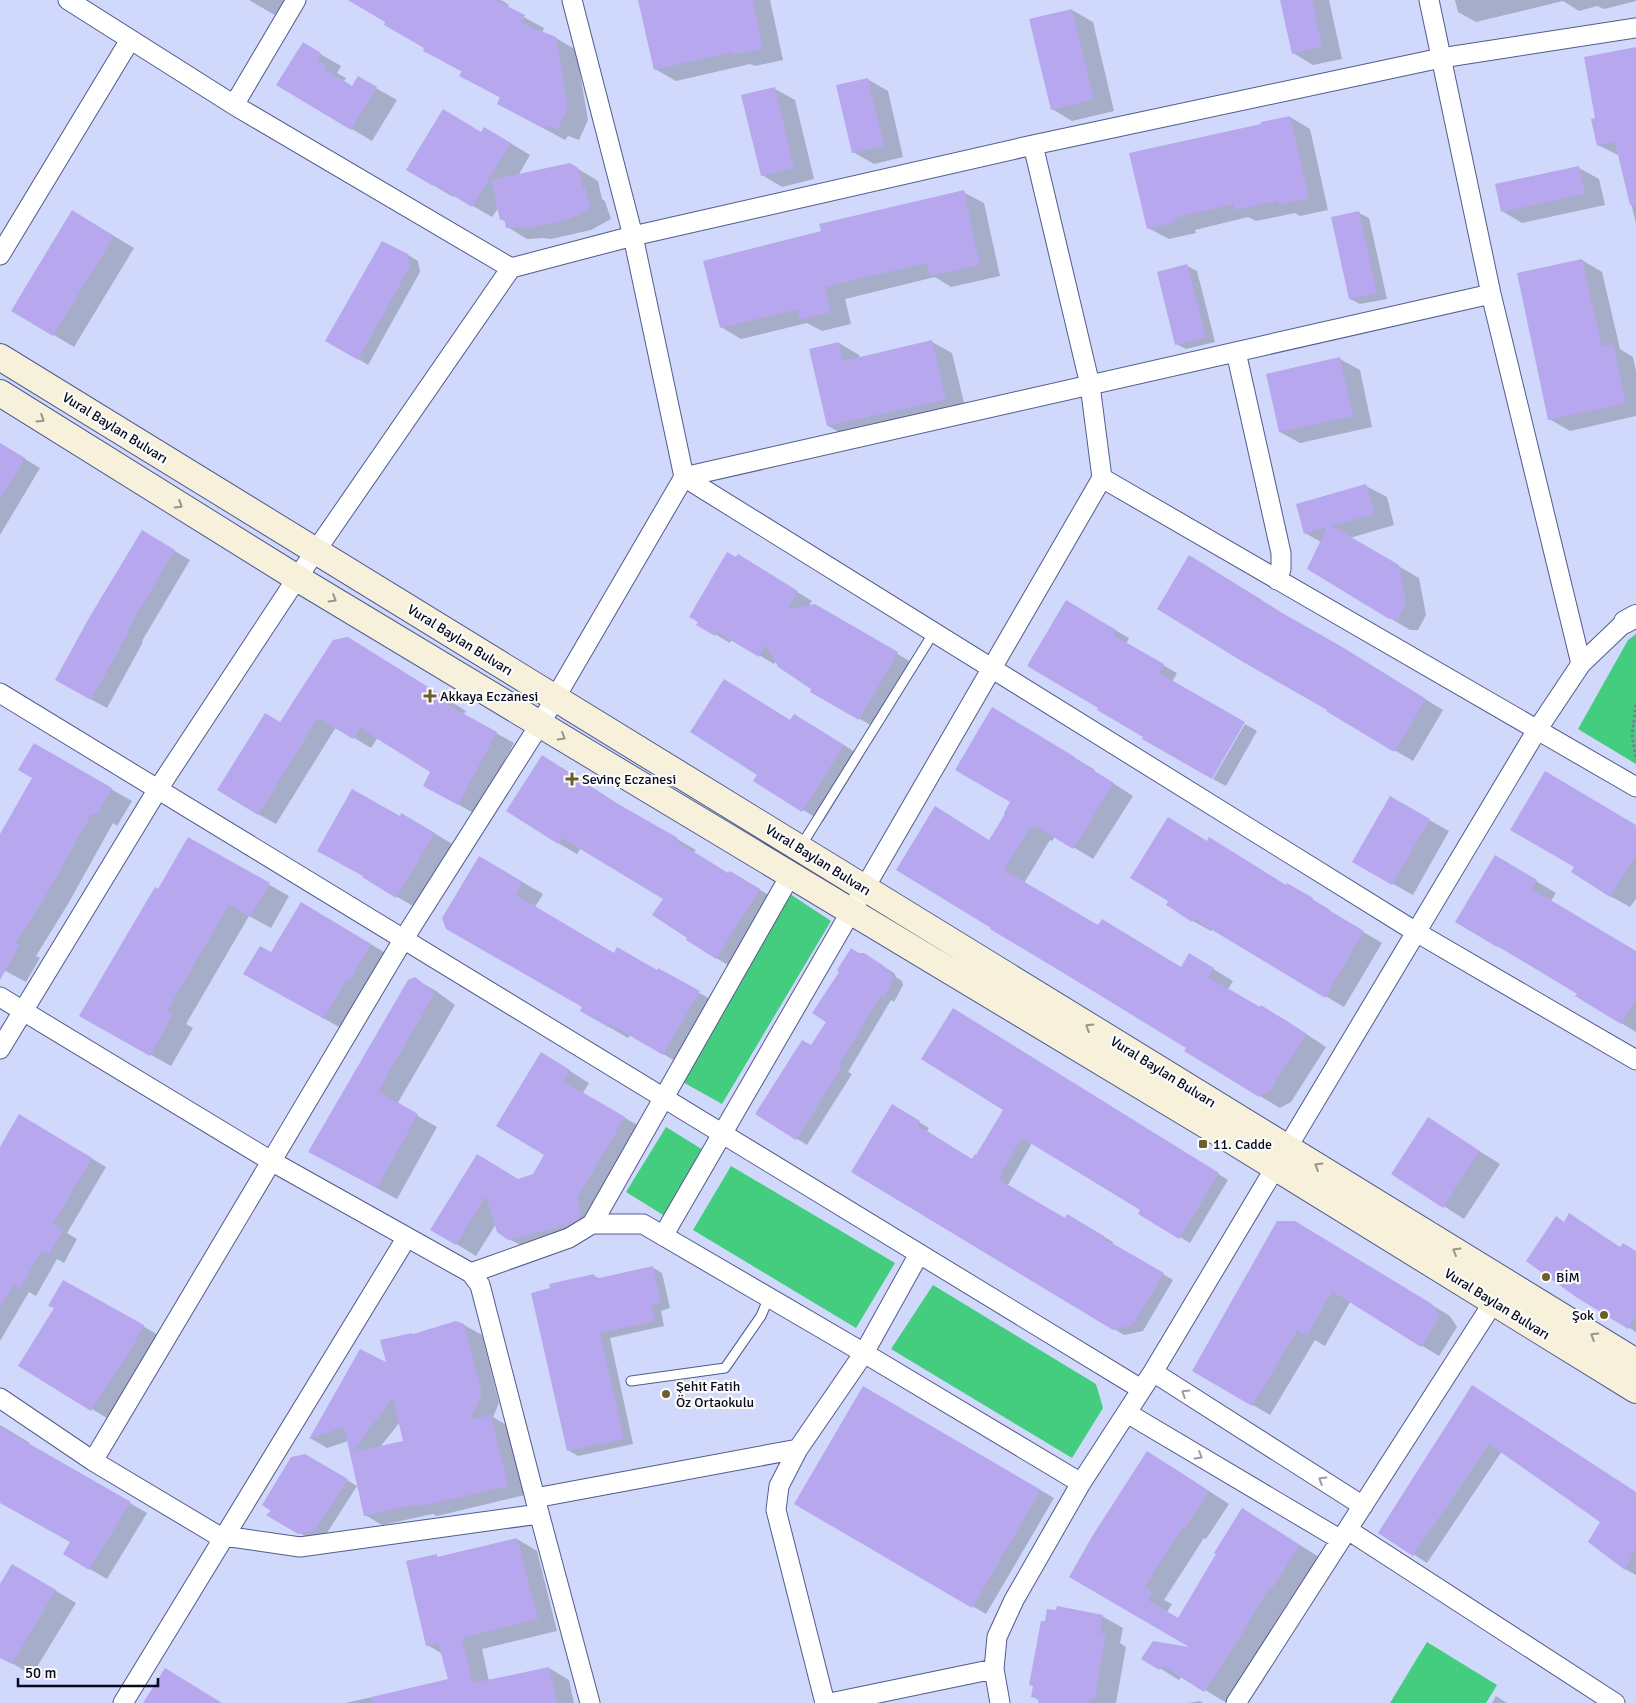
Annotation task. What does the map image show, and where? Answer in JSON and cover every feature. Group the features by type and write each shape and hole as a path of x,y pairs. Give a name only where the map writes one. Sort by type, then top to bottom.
{"main road":[{"name":"Vural Baylan Bulvarı","path":"0,357 864,888 1281,1157 1500,1292 1636,1390"},
{"name":"Vural Baylan Bulvarı","path":"0,393 297,578 852,911 1281,1157"},
{"name":"Vural Baylan Bulvarı","path":"1500,1292 1636,1362"}],"street":[{"path":"68,0 234,106 511,268"},
{"path":"234,106 296,0"},
{"path":"93,1461 403,940 540,724 684,477 633,236 572,0"},
{"path":"1429,0 1491,294 1581,664"},
{"path":"0,1049 158,790 297,578 511,268 633,236 1033,145 1441,58 1636,28"},
{"path":"0,255 130,40"},
{"path":"663,1236 1102,478 1090,385 1033,145"},
{"path":"684,477 1491,294"},
{"path":"1236,352 1280,554 1281,569 1278,580"},
{"path":"684,477 1416,932 1636,1060"},
{"path":"1102,478 1636,787"},
{"path":"1000,1703 994,1669 997,1637 1014,1600 1081,1483 1128,1413 1537,730 1581,664 1630,619"},
{"path":"0,693 1141,1390"},
{"path":"471,1273 569,1238 592,1224 791,874"},
{"path":"0,997 271,1161 471,1273 480,1285 590,1703"},
{"path":"592,1224 643,1224 1081,1483"},
{"path":"122,1703 407,1237"},
{"path":"825,1703 776,1510 779,1486 798,1449 864,1353 919,1254"},
{"path":"1236,1703 1500,1292"},
{"path":"1152,1372 1363,1506"},
{"path":"0,1398 93,1461 217,1534 300,1548 537,1506 798,1449"},
{"path":"1128,1413 1344,1535 1615,1703"},
{"path":"830,1703 994,1669"}],"lane":[{"path":"800,848 934,632"},
{"path":"631,1381 725,1368 761,1316 769,1297"}],"path":[{"path":"1636,705 1632,734 1636,760"}],"green space":[{"path":"1636,634 1636,764 1578,729 1628,640"},
{"path":"790,894 831,921 722,1104 681,1081"},
{"path":"666,1127 708,1153 668,1218 626,1192"},
{"path":"731,1166 895,1263 856,1328 693,1230"},
{"path":"933,1285 1096,1384 1103,1408 1072,1458 891,1349"},
{"path":"1427,1642 1497,1685 1486,1703 1390,1703"}],"building":[{"path":"348,0 495,0 525,15 521,23 556,37 568,108 558,129 547,126 545,129 497,104 500,97 459,76 462,71 423,51 424,48 384,25 385,22"},
{"path":"638,0 753,0 763,49 733,55 732,52 654,70"},
{"path":"1280,0 1312,0 1322,47 1292,54"},
{"path":"1072,9 1094,99 1051,110 1029,19"},
{"path":"303,42 321,53 317,60 326,65 324,69 352,86 358,76 377,87 351,130 276,85"},
{"path":"1636,47 1636,205 1630,205 1615,142 1597,146 1591,119 1595,118 1584,57"},
{"path":"868,78 884,146 852,153 836,85"},
{"path":"775,87 794,168 761,176 741,95"},
{"path":"443,109 481,132 484,127 511,143 472,207 406,170"},
{"path":"1290,116 1309,198 1279,205 1278,201 1235,210 1233,204 1175,218 1176,222 1147,229 1129,153"},
{"path":"570,163 578,168 591,208 571,219 530,228 506,228 504,218 500,220 491,180"},
{"path":"1579,166 1585,194 1501,212 1495,184"},
{"path":"964,190 980,265 930,276 927,263 825,287 831,312 800,320 798,309 720,328 703,261 821,231 819,224"},
{"path":"72,210 114,236 53,336 11,311"},
{"path":"1359,211 1377,293 1349,299 1331,217"},
{"path":"382,241 408,254 410,266 358,360 325,341"},
{"path":"1582,259 1602,346 1613,344 1626,403 1548,420 1517,273"},
{"path":"1187,264 1206,337 1175,345 1157,272"},
{"path":"932,340 946,400 827,426 809,349 839,342 843,361"},
{"path":"1340,357 1353,416 1279,432 1266,374"},
{"path":"0,443 25,458 0,499"},
{"path":"1366,484 1375,514 1332,526 1399,565 1406,603 1398,619 1389,619 1307,569 1327,527 1304,534 1296,504"},
{"path":"142,530 175,550 127,631 129,632 91,700 55,680 89,618"},
{"path":"727,552 736,557 738,554 798,591 788,609 815,604 898,652 859,720 810,692 811,689 778,667 766,645 759,657 717,632 715,636 696,625 698,622 689,617"},
{"path":"1189,555 1261,601 1344,648 1426,699 1394,752 1157,609"},
{"path":"1066,600 1116,630 1113,635 1164,664 1159,673 1245,722 1212,779 1142,739 1143,737 1097,710 1098,708 1027,666"},
{"path":"348,637 449,700 446,704 497,732 458,805 423,786 430,772 360,728 353,739 318,718 258,815 217,790 265,713 280,722 333,640"},
{"path":"724,679 790,720 794,714 844,745 802,812 753,781 757,775 690,732"},
{"path":"992,707 1114,783 1073,849 1034,825 1031,830 1029,829 1004,870 1098,925 1102,919 1181,967 1189,953 1214,968 1208,977 1260,1007 1261,1005 1307,1034 1270,1091 1259,1097 1184,1051 1186,1048 896,870 935,806 989,840 1005,814 1010,802 955,770"},
{"path":"34,743 112,788 97,815 92,813 48,892 16,943 20,945 0,980 0,834 32,778 18,770"},
{"path":"542,755 611,800 678,838 676,841 728,873 730,871 760,889 716,959 652,915 663,899 562,838 558,844 506,811"},
{"path":"1545,771 1636,825 1636,855 1610,897 1571,872 1574,867 1510,830"},
{"path":"352,789 400,816 401,813 435,833 396,898 363,876 317,851"},
{"path":"1390,796 1430,819 1392,885 1352,862"},
{"path":"1168,817 1207,841 1209,837 1286,885 1287,883 1313,898 1312,900 1364,931 1325,998 1194,919 1192,922 1166,905 1168,901 1130,878"},
{"path":"188,837 270,883 250,917 229,905 167,1011 173,1015 150,1056 79,1016 155,887 158,889"},
{"path":"1495,855 1537,880 1532,889 1636,951 1636,1000 1621,1024 1575,996 1577,994 1455,922"},
{"path":"479,856 523,882 516,895 614,953 617,947 657,970 658,968 700,991 663,1055 610,1024 608,1027 580,1011 582,1007 446,929 442,918"},
{"path":"301,902 371,944 349,982 346,980 324,1019 243,974 260,946 271,952"},
{"path":"851,948 859,953 864,953 884,966 892,974 893,979 884,997 881,995 839,1065 842,1067 796,1140 755,1114 802,1040 811,1045 826,1022 812,1013 839,972 837,970"},
{"path":"415,977 435,993 378,1091 418,1114 377,1188 308,1152 408,980"},
{"path":"953,1008 1219,1173 1179,1239 1138,1214 1140,1210 1022,1138 1002,1171 998,1179 1065,1218 1067,1214 1104,1236 1103,1238 1164,1273 1133,1325 1113,1330 851,1172 892,1104 920,1121 917,1125 972,1159 976,1155 1003,1110 921,1059"},
{"path":"541,1052 570,1070 563,1081 625,1117 577,1198 581,1211 577,1220 569,1225 508,1240 497,1232 486,1196 456,1245 430,1230 477,1154 518,1179 533,1174 544,1155 496,1126"},
{"path":"19,1114 92,1158 53,1224 63,1230 49,1255 42,1251 20,1288 14,1285 0,1308 0,1147"},
{"path":"1428,1117 1480,1151 1443,1208 1391,1174"},
{"path":"1569,1213 1620,1247 1623,1243 1636,1251 1636,1316 1628,1329 1576,1297 1526,1261 1556,1216 1564,1222"},
{"path":"1277,1221 1295,1221 1432,1304 1440,1316 1421,1347 1332,1292 1307,1336 1297,1331 1252,1406 1192,1371"},
{"path":"653,1266 661,1303 651,1305 655,1321 600,1333 624,1439 567,1451 531,1293 550,1288 549,1284 594,1274 595,1279"},
{"path":"63,1280 144,1325 130,1351 91,1411 18,1366 54,1308 48,1306"},
{"path":"456,1321 464,1324 482,1393 470,1420 491,1415 508,1486 418,1507 418,1504 364,1516 344,1427 309,1439 360,1349 386,1362 380,1340 413,1334","holes":["393,1398 403,1441 352,1452"]},
{"path":"1472,1385 1636,1492 1636,1547 1625,1570 1588,1542 1600,1522 1489,1444 1413,1556 1378,1533"},
{"path":"863,1386 1041,1490 972,1608 794,1504"},
{"path":"0,1427 131,1502 89,1570 63,1554 70,1542 0,1503"},
{"path":"1147,1451 1209,1491 1185,1528 1183,1527 1145,1587 1153,1592 1148,1600 1178,1618 1216,1554 1214,1553 1242,1508 1300,1545 1271,1590 1269,1588 1204,1692 1162,1665 1159,1670 1141,1659 1153,1641 1189,1647 1069,1577 1093,1535"},
{"path":"305,1454 348,1479 315,1531 298,1534 266,1515 271,1511 262,1505 291,1457"},
{"path":"517,1538 538,1619 462,1638 473,1683 549,1667 557,1703 373,1703 372,1697 448,1679 438,1643 426,1646 406,1561 437,1554 437,1557"},
{"path":"12,1564 56,1590 12,1664 0,1658 0,1584"},
{"path":"1057,1606 1103,1615 1100,1633 1106,1634 1095,1699 1090,1698 1089,1703 1038,1703 1039,1699 1031,1697 1033,1686 1029,1685 1041,1621 1045,1621 1047,1609 1056,1610"},
{"path":"165,1668 222,1703 143,1703"}],"place":[{"name":"Akkaya Eczanesi","path":"430,696"},
{"name":"Sevinç Eczanesi","path":"572,779"},
{"name":"11. Cadde","path":"1203,1144"},
{"name":"BİM","path":"1546,1277"},
{"name":"Şok","path":"1604,1315"},
{"name":"Şehit Fatih Öz Ortaokulu","path":"666,1394"}]}
